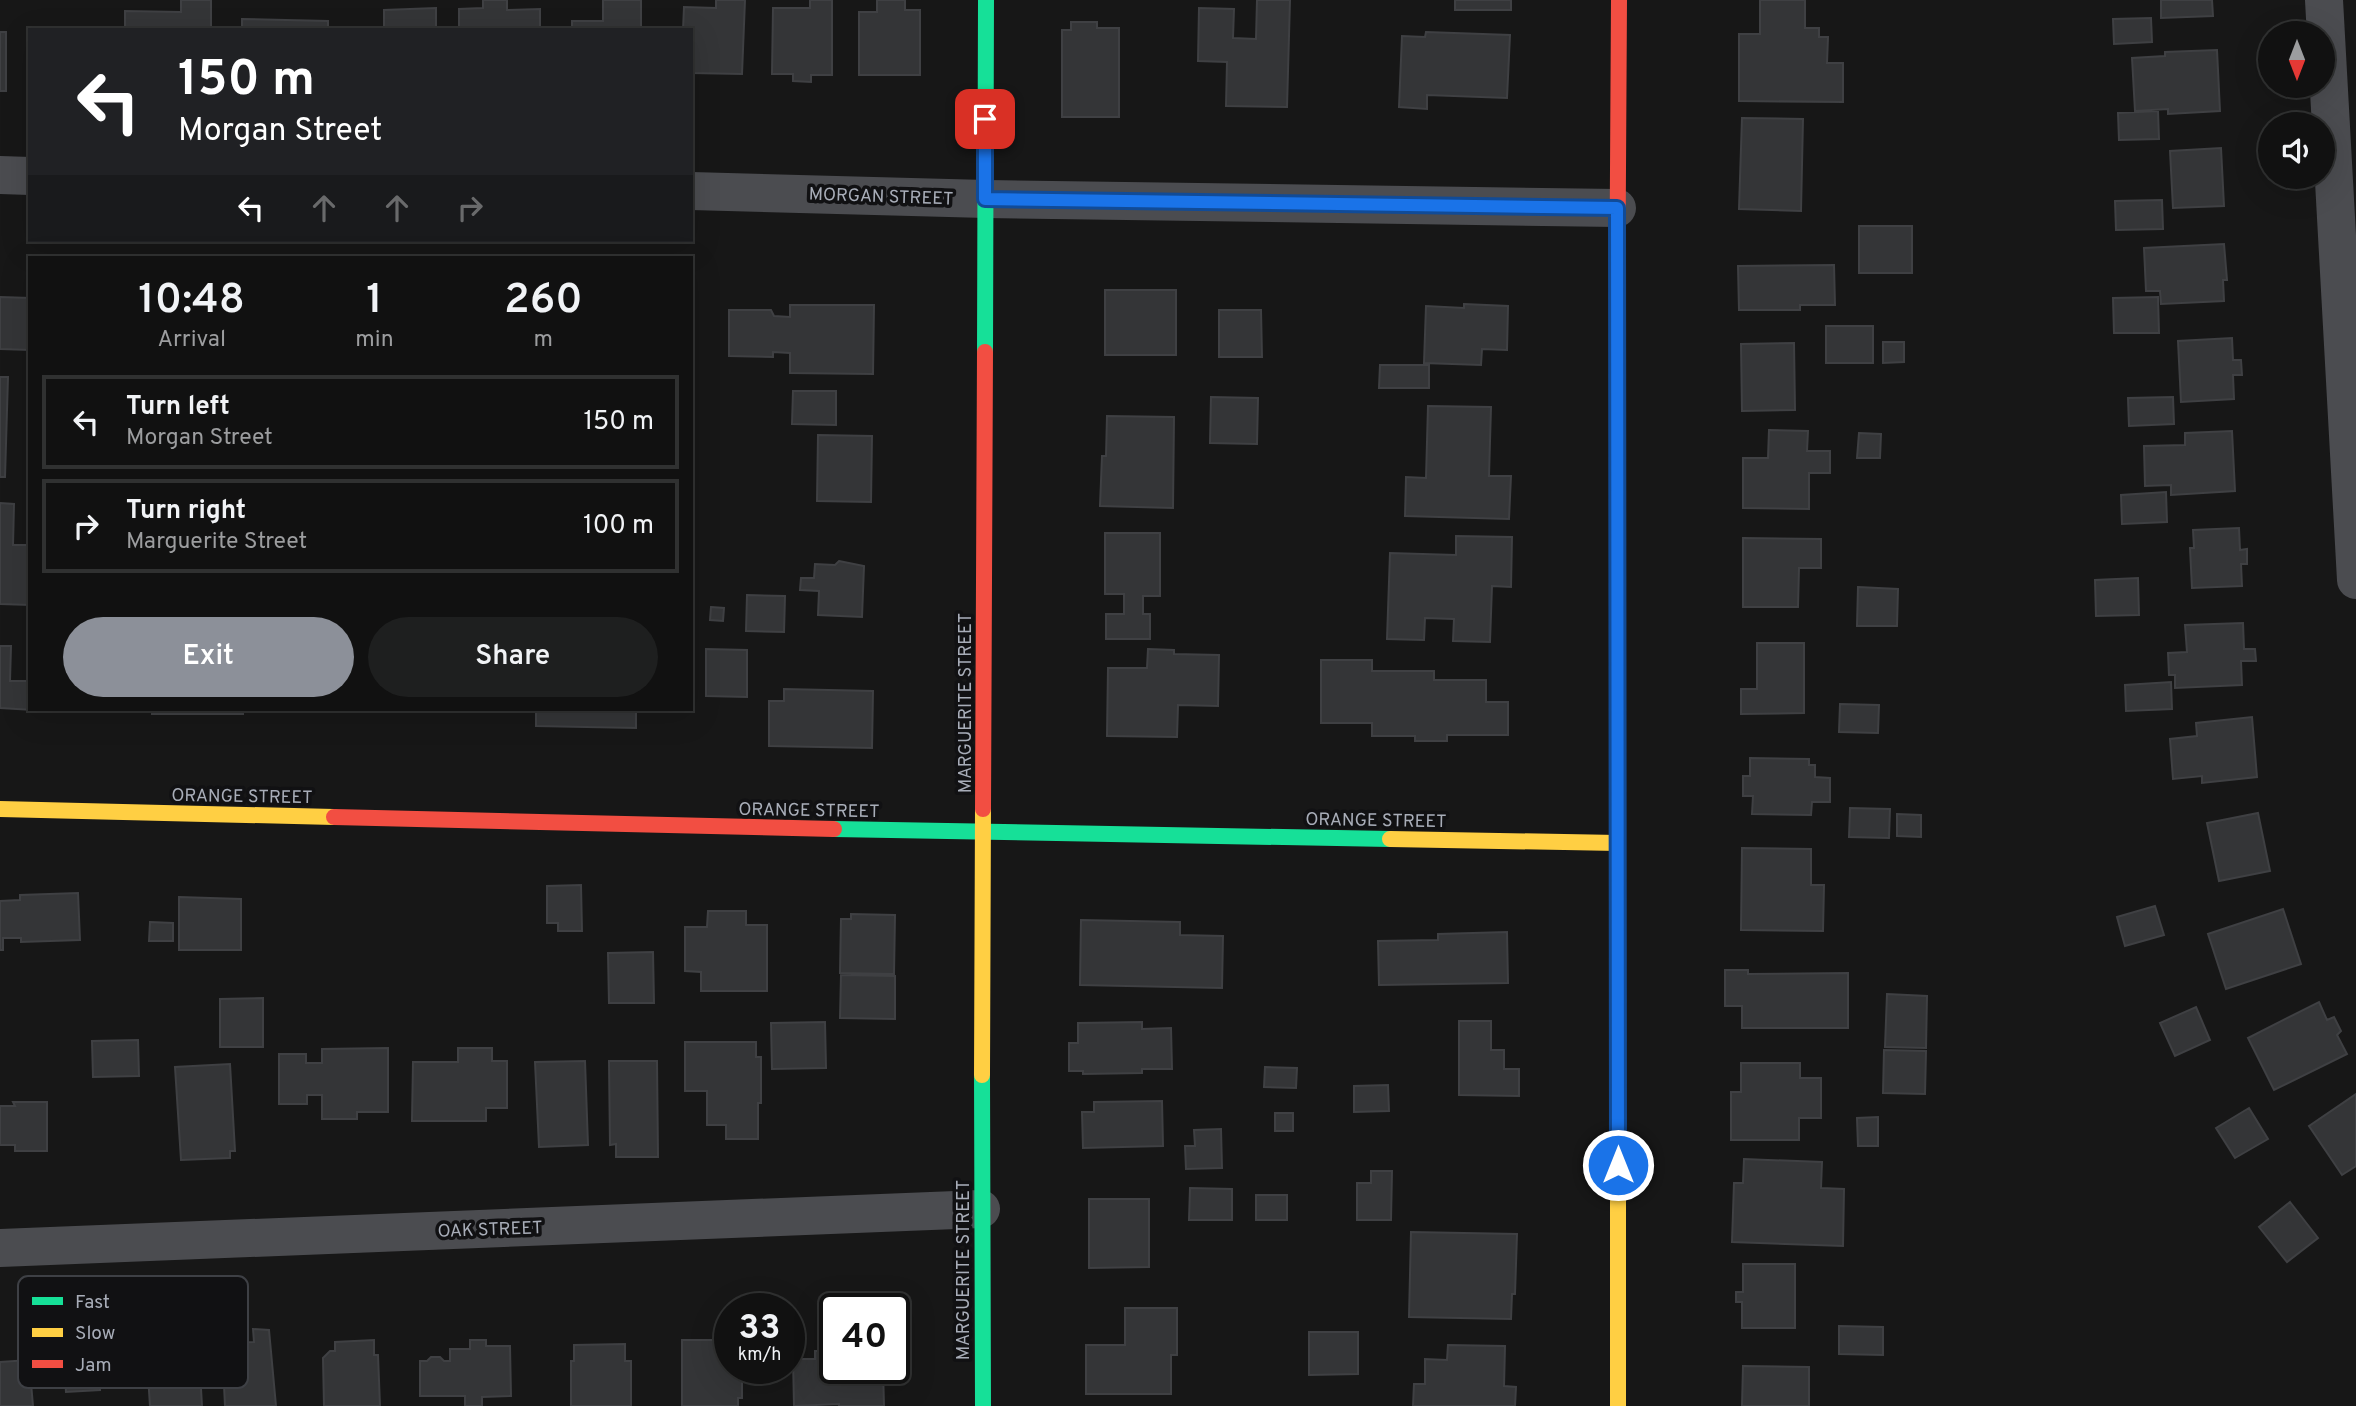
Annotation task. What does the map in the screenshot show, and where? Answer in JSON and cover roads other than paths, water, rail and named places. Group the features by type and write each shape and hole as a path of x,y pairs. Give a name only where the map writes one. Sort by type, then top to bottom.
{"street":[{"name":"MARGUERITE STREET","path":"983,1406 981,1209 985,0"},
{"path":"1618,1406 1619,0"},
{"path":"2323,0 2356,580"},
{"path":"0,175 28,176"},
{"name":"MORGAN STREET","path":"693,191 985,199 1617,208"},
{"name":"ORANGE STREET","path":"0,809 984,833 1618,843"},
{"name":"OAK STREET","path":"0,1248 981,1209"}]}
